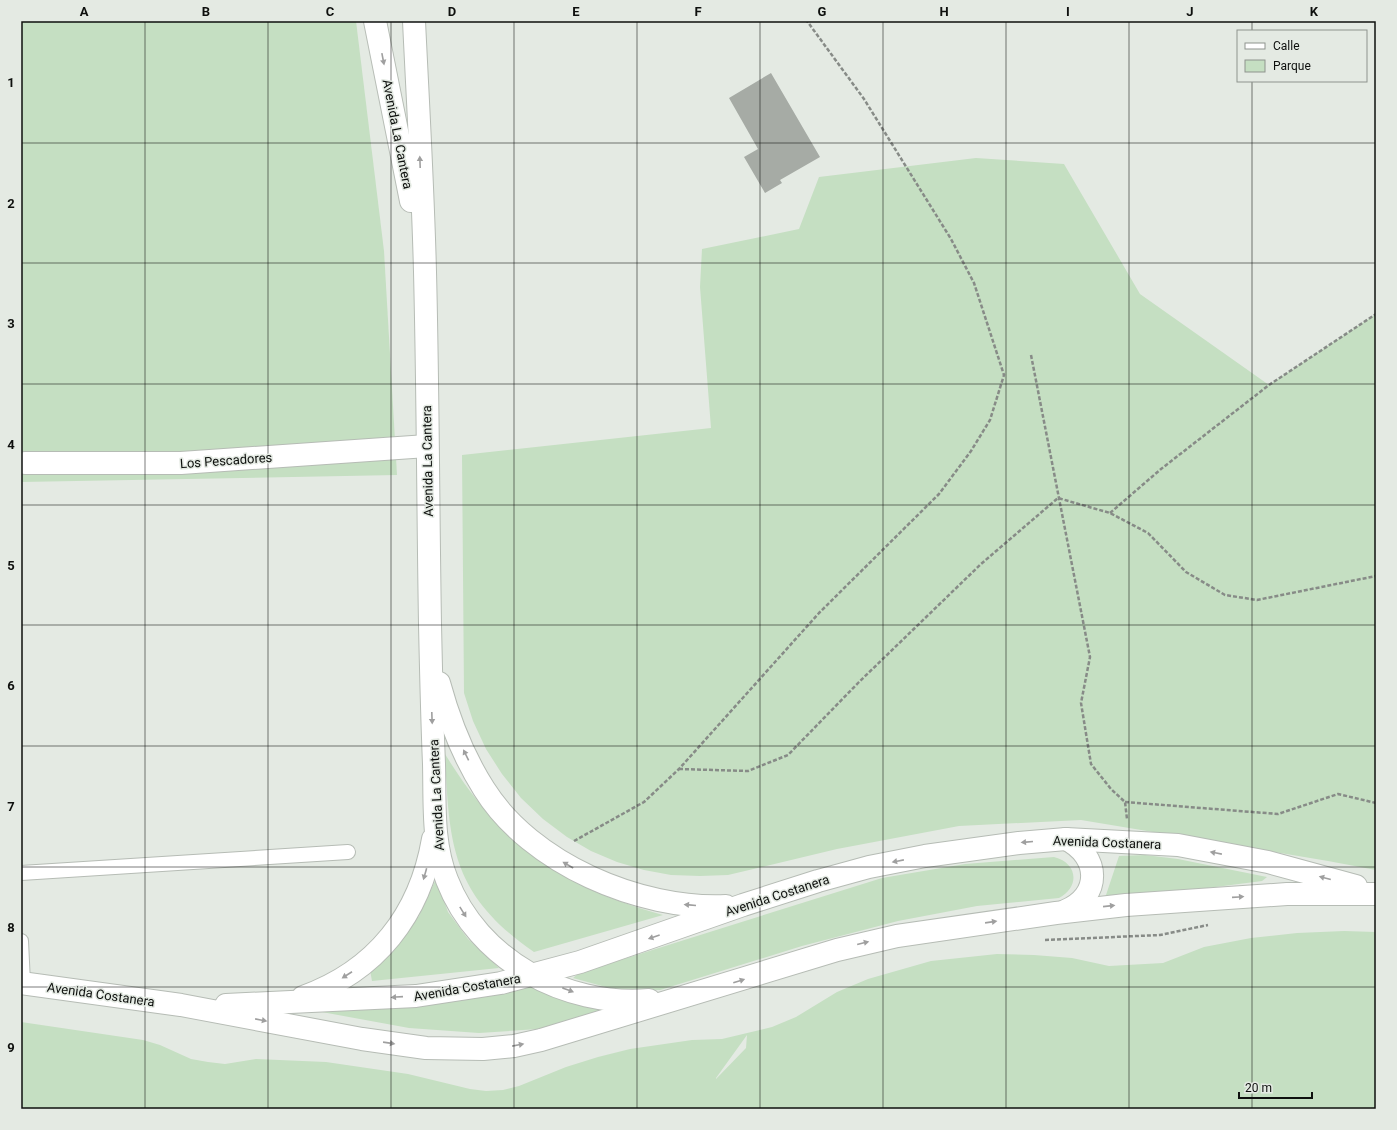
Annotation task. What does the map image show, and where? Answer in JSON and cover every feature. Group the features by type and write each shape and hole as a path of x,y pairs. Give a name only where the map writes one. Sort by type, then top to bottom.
{"main road":[{"name":"Avenida La Cantera","path":"375,21 425,271"},
{"name":"Avenida La Cantera","path":"414,21 425,271 430,651 436,822 442,865 447,880 465,914 490,945 515,965 532,975 572,992 628,1002 654,1000 701,992"},
{"name":"Los Pescadores","path":"25,463 181,463 427,446"},
{"name":"Avenida La Cantera","path":"430,651 452,723 466,757 484,790 513,822 550,853 581,872 632,893 685,904 712,906 743,905"},
{"path":"279,1003 316,992 347,976 375,953 389,938 410,907 424,879 436,822"},
{"path":"1056,913 1072,908 1080,903 1092,880 1089,859 1083,850 1066,839"},
{"name":"Avenida Costanera","path":"181,1006 416,996 476,988 580,962 743,905 818,881 869,867 972,849 1066,839 1130,841 1178,845 1268,862 1376,892"},
{"name":"Avenida Costanera","path":"22,983 181,1006 362,1039 426,1048 458,1050 514,1046 541,1040 866,942 927,931 1126,905 1287,894 1376,892"}],"lane":[{"path":"21,873 348,852"},
{"path":"21,941 22,983"}],"path":[{"path":"550,853 644,802 679,769 819,613 939,494 971,451 990,420 1004,375 974,283 951,239 864,99 807,21"},
{"path":"1110,513 1161,469 1269,385 1376,314"},
{"path":"1031,355 1090,657 1081,702 1091,764 1110,789 1125,802 1278,814 1338,794 1376,803"},
{"path":"679,769 748,771 788,755 859,682 980,564 1058,498"},
{"path":"1058,498 1110,513 1148,533 1186,572 1225,595 1257,600 1376,576"},
{"path":"1125,802 1130,841"}],"green space":[{"path":"21,21 356,21 384,251 397,475 21,482"},
{"path":"976,158 1064,164 1140,294 1269,385 1376,314 1376,870 1081,820 959,826 837,849 728,875 671,875 644,870 617,862 591,851 567,837 543,819 521,798 502,774 486,749 473,721 464,693 462,455 711,428 700,287 702,249 799,229 819,177"},
{"path":"445,754 466,786 488,813 511,837 536,858 594,891 627,904 663,915 534,952 507,931 486,910 471,889 460,866 453,842 449,816"},
{"path":"1145,855 1178,859 1267,877 1262,881 1146,896 1105,898 1119,856"},
{"path":"1054,857 1068,864 1072,870 1073,876 1073,882 1070,888 1059,898 977,906 898,921 802,946 660,990 613,989 573,978 579,973 882,878 965,864"},
{"path":"436,879 448,912 468,939 499,968 372,981 370,970 419,916"},
{"path":"1344,931 1376,932 1376,1109 28,1109 21,1106 21,1022 143,1040 160,1045 191,1059 208,1062 225,1064 256,1059 326,1062 408,1074 470,1089 486,1091 503,1090 519,1086 566,1067 630,1049 692,1040 722,1039 772,1027 796,1017 837,992 868,979 931,961 997,954 1072,958 1109,966 1163,963 1204,947 1251,938 1297,933","holes":["747,1035 746,1048 716,1079"]},
{"path":"533,983 587,1006 606,1011 538,1029 479,1033 409,1028 289,1006"}],"building":[{"path":"771,73 820,157 780,180 782,183 765,193 744,157 758,149 729,98"}]}
